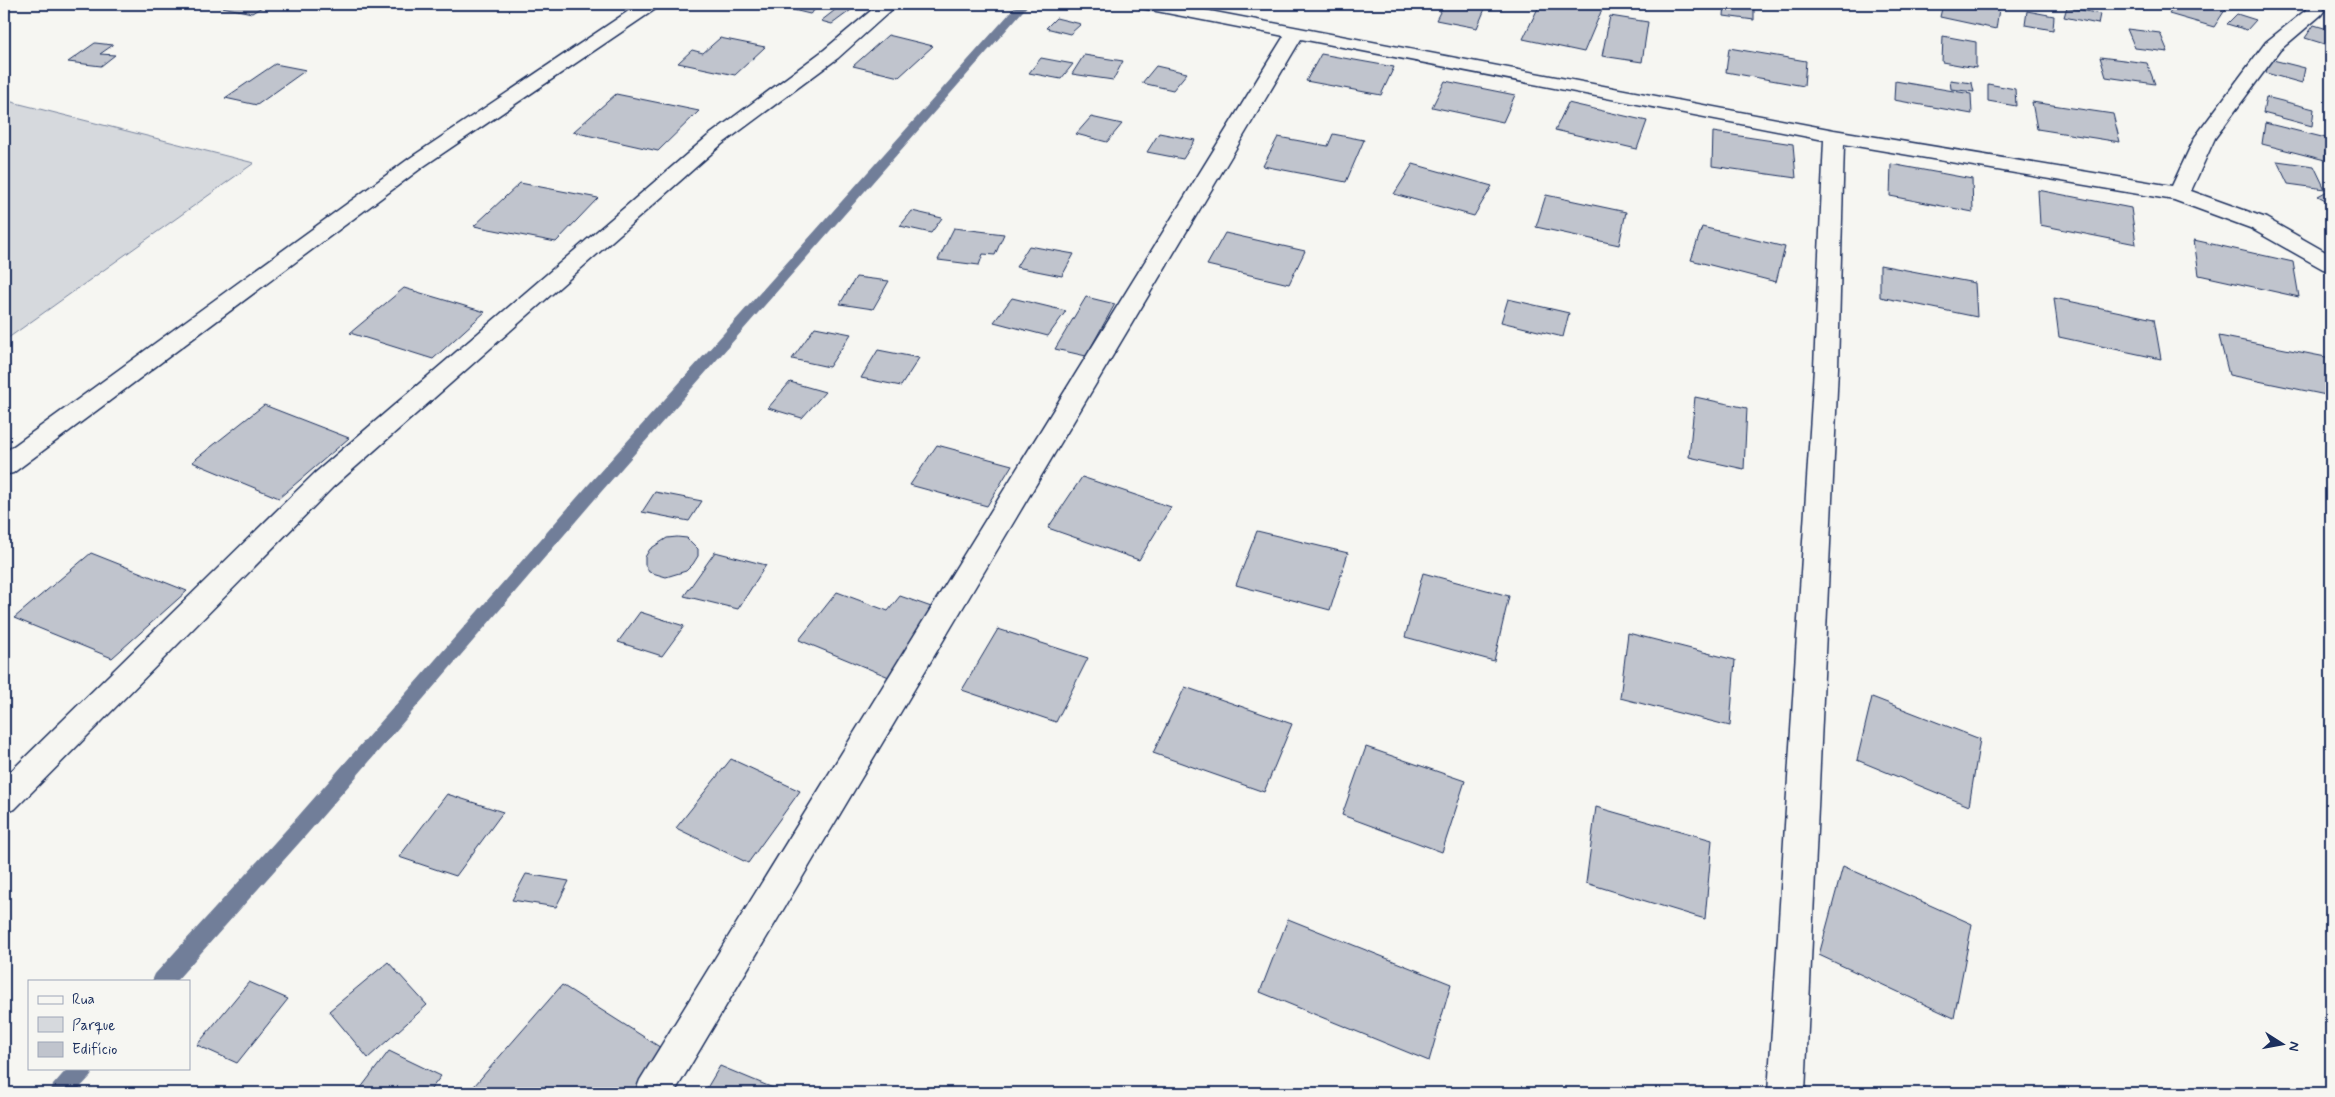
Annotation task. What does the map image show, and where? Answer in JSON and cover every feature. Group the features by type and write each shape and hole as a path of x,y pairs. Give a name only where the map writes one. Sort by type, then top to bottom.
{"street":[{"path":"4,466 417,162 651,4"},
{"path":"4,799 324,480 715,140 831,54 889,4"},
{"path":"1146,4 1834,136 2179,194 2258,223 2331,264"},
{"path":"2179,194 2204,137 2273,46 2320,9"},
{"path":"653,1093 1295,34"},
{"path":"1787,1093 1826,368 1834,136"}],"green space":[{"path":"4,100 254,163 4,341"}],"building":[{"path":"207,4 267,4 252,13"},
{"path":"768,4 822,4 810,14"},
{"path":"1444,4 1487,4 1477,28 1436,20"},
{"path":"1540,4 1569,8 1571,4 1603,7 1584,52 1523,39"},
{"path":"1725,4 1754,4 1754,20 1724,16"},
{"path":"1943,4 1975,4 1999,9 1996,29 1940,17"},
{"path":"2176,4 2216,4 2227,7 2214,27 2169,14"},
{"path":"839,7 851,10 832,24 821,21"},
{"path":"2067,7 2100,14 2098,24 2064,17"},
{"path":"2027,11 2054,16 2053,30 2025,25"},
{"path":"2237,14 2256,20 2247,30 2227,24"},
{"path":"1610,16 1648,22 1642,62 1602,56"},
{"path":"1056,18 1081,24 1070,34 1046,28"},
{"path":"2314,25 2331,30 2331,46 2305,38"},
{"path":"2127,29 2160,33 2168,52 2135,48"},
{"path":"888,35 933,46 899,77 853,66"},
{"path":"1943,36 1976,42 1976,68 1942,62"},
{"path":"720,38 765,47 735,75 678,63 692,50 703,53"},
{"path":"95,43 113,45 100,54 115,55 101,66 68,62"},
{"path":"1729,48 1806,61 1804,86 1726,72"},
{"path":"1321,54 1394,67 1381,95 1306,81"},
{"path":"1084,55 1123,61 1113,80 1072,74"},
{"path":"2100,57 2147,63 2155,84 2106,77"},
{"path":"1041,58 1073,64 1061,79 1029,73"},
{"path":"2269,59 2305,68 2302,83 2266,73"},
{"path":"275,64 306,70 257,105 225,98"},
{"path":"1156,66 1187,73 1173,90 1142,83"},
{"path":"1950,80 1972,83 1974,92 1951,89"},
{"path":"1445,81 1515,95 1503,122 1432,107"},
{"path":"1895,81 1971,94 1972,114 1894,100"},
{"path":"1988,84 2015,89 2016,106 1988,101"},
{"path":"616,94 699,111 658,151 573,132"},
{"path":"2266,97 2314,109 2312,126 2263,113"},
{"path":"2032,102 2113,114 2120,142 2037,129"},
{"path":"1568,103 1647,121 1637,149 1555,130"},
{"path":"1091,117 1122,124 1107,142 1076,134"},
{"path":"2265,123 2326,138 2325,160 2262,144"},
{"path":"1713,132 1793,144 1796,178 1712,166"},
{"path":"1159,133 1195,140 1183,159 1147,152"},
{"path":"1333,134 1364,140 1346,182 1263,166 1278,137 1328,146"},
{"path":"2277,161 2314,166 2325,189 2288,184"},
{"path":"1413,164 1492,186 1474,216 1394,194"},
{"path":"1891,164 1972,179 1973,212 1890,196"},
{"path":"520,183 598,198 556,242 474,226"},
{"path":"2331,189 2331,203 2318,196"},
{"path":"2038,190 2131,208 2136,244 2040,225"},
{"path":"1546,195 1626,212 1619,245 1536,227"},
{"path":"912,211 942,218 931,233 900,226"},
{"path":"1702,227 1785,247 1776,282 1691,260"},
{"path":"954,228 1004,234 995,255 983,254 979,265 938,260"},
{"path":"1225,233 1305,251 1289,284 1207,265"},
{"path":"2194,240 2293,262 2299,297 2199,275"},
{"path":"1029,246 1074,254 1062,276 1016,267"},
{"path":"1880,265 1975,283 1977,317 1880,297"},
{"path":"856,277 889,281 873,309 840,304"},
{"path":"404,288 485,312 433,359 350,333"},
{"path":"1086,297 1115,304 1086,356 1055,349"},
{"path":"1012,298 1066,311 1048,336 994,322"},
{"path":"2054,298 2154,319 2161,359 2059,337"},
{"path":"1508,299 1569,313 1563,337 1501,322"},
{"path":"815,327 851,334 829,367 792,359"},
{"path":"2219,336 2331,358 2331,396 2229,375"},
{"path":"878,350 919,358 901,386 861,378"},
{"path":"790,382 825,392 802,418 768,408"},
{"path":"1695,397 1747,408 1744,469 1689,457"},
{"path":"264,405 349,438 279,498 192,462"},
{"path":"937,445 1012,465 987,506 910,485"},
{"path":"1082,477 1171,507 1139,560 1048,528"},
{"path":"655,492 702,501 689,521 642,512"},
{"path":"1257,531 1348,553 1330,610 1236,585"},
{"path":"667,538 687,538 698,549 698,556 693,564 686,571 666,577 649,572 645,565 645,557 650,549"},
{"path":"715,552 766,565 738,609 684,596"},
{"path":"91,553 187,591 112,658 14,618"},
{"path":"1423,573 1509,596 1494,661 1405,637"},
{"path":"837,592 888,611 900,596 937,609 889,677 799,640"},
{"path":"640,612 684,626 662,656 618,642"},
{"path":"998,629 1088,658 1056,722 962,690"},
{"path":"1628,633 1735,660 1730,726 1620,698"},
{"path":"1185,687 1292,724 1264,792 1153,753"},
{"path":"1872,697 1980,739 1969,806 1857,760"},
{"path":"1366,747 1465,781 1442,852 1342,815"},
{"path":"731,759 800,791 748,863 676,828"},
{"path":"447,794 503,812 456,876 399,857"},
{"path":"1596,807 1712,840 1705,919 1586,883"},
{"path":"1843,866 1972,924 1954,1018 1819,955"},
{"path":"526,874 569,881 556,907 512,900"},
{"path":"1288,919 1451,984 1429,1061 1260,992"},
{"path":"388,962 427,1005 368,1058 329,1011"},
{"path":"249,982 288,999 237,1063 197,1045"},
{"path":"562,985 666,1051 634,1093 468,1093"},
{"path":"389,1051 441,1076 428,1093 357,1093"},
{"path":"720,1066 785,1093 704,1093"}],"waterway":[{"path":"163,980 301,827 595,488 1024,4"},
{"path":"61,1093 81,1070"}]}
